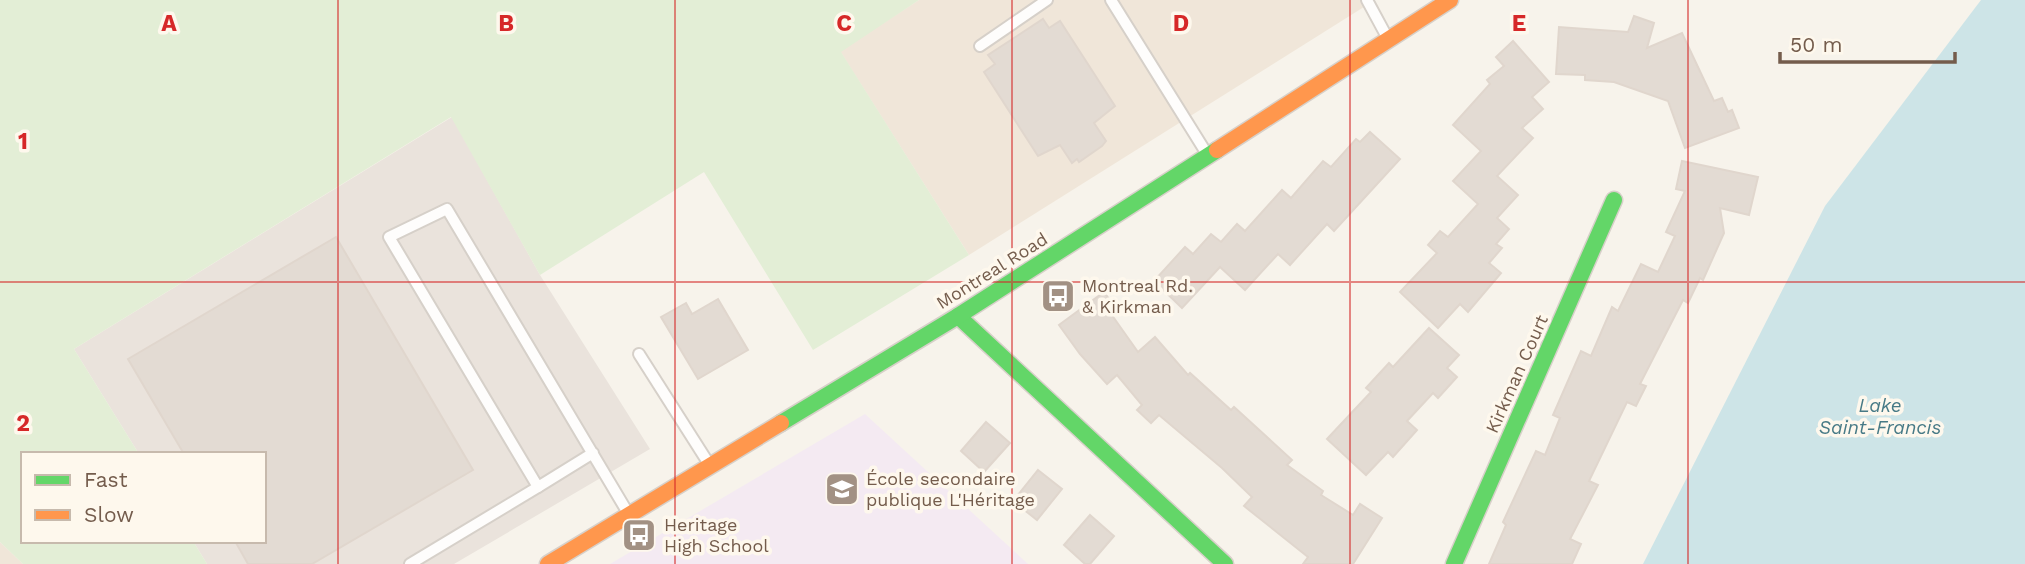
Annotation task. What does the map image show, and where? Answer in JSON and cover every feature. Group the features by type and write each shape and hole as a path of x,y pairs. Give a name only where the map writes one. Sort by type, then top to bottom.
{"main road":[{"name":"Montreal Road","path":"548,564 958,316 1450,0"},
{"name":"Kirkman Court","path":"1454,564 1614,200"},
{"path":"958,316 1225,564"}],"lane":[{"path":"981,46 1047,0"},
{"path":"1111,0 1208,156"},
{"path":"1367,0 1388,40"},
{"path":"538,487 389,237 447,209 630,515"},
{"path":"639,354 711,466"},
{"path":"411,564 593,453"}],"shaded area":[{"path":"919,0 1375,0 969,255 840,51"},
{"path":"452,117 540,275 650,449 454,564 207,564 194,543 266,543 266,452 138,452 74,349"},
{"name":"École secondaire publique L'Héritage","path":"865,414 1028,564 610,564"},
{"path":"0,542 23,564 0,564"}],"green space":[{"path":"0,0 919,0 841,52 969,255 813,350 704,172 540,275 451,117 74,349 138,452 21,452 21,543 194,543 207,564 23,564 0,542"}],"water":[{"name":"Lake Saint-Francis","path":"1981,0 2025,0 2025,564 1643,564 1825,206"}],"building":[{"path":"1634,16 1654,23 1647,48 1682,33 1714,101 1722,98 1728,112 1732,110 1739,128 1685,148 1668,101 1614,82 1585,80 1585,75 1556,74 1559,27 1628,32"},
{"path":"1043,19 1049,28 1060,21 1115,106 1094,123 1106,141 1079,162 1077,159 1072,163 1060,145 1038,156 984,72 995,64 988,55"},
{"path":"1513,41 1549,82 1532,97 1543,109 1522,128 1533,138 1497,176 1518,195 1497,218 1509,229 1496,244 1502,248 1489,263 1501,273 1468,312 1460,304 1438,328 1400,292 1437,253 1428,245 1440,231 1448,237 1478,204 1453,181 1481,151 1453,125 1490,84 1487,80 1504,66 1496,57"},
{"path":"1370,132 1400,159 1334,231 1327,224 1290,265 1278,254 1245,290 1220,267 1182,308 1154,281 1185,247 1193,254 1211,234 1221,242 1237,224 1245,231 1282,190 1291,198 1323,161 1331,167 1356,139 1360,142"},
{"path":"1682,161 1758,177 1749,215 1720,208 1724,233 1703,280 1700,278 1688,303 1683,300 1640,384 1646,386 1636,406 1627,402 1589,481 1598,485 1570,539 1581,544 1572,564 1489,564 1506,525 1503,522 1536,451 1545,455 1560,418 1553,415 1581,351 1591,356 1612,307 1618,311 1641,264 1658,272 1675,236 1666,232 1685,191 1676,189"},
{"path":"336,237 473,470 312,564 248,564 236,543 266,543 266,452 183,452 128,359"},
{"path":"1104,292 1115,307 1109,311 1138,352 1155,337 1188,375 1190,373 1231,410 1234,407 1292,460 1287,465 1323,491 1321,495 1353,515 1360,504 1382,518 1353,564 1303,564 1308,557 1244,506 1252,497 1222,468 1159,415 1151,423 1137,410 1142,405 1117,375 1107,384 1059,325"},
{"path":"718,299 748,350 698,379 661,317 686,303 692,314"},
{"path":"1429,328 1459,355 1447,368 1457,377 1438,398 1433,393 1407,421 1417,430 1393,457 1388,452 1366,475 1327,439 1371,392 1366,388 1389,363 1393,367"},
{"path":"986,422 1010,443 984,472 961,451"},
{"path":"1038,470 1062,489 1037,520 1013,501"},
{"path":"1090,515 1114,536 1090,564 1085,564 1064,545"}],"traffic: fast":[{"path":"781,423 958,316 1217,150"},
{"path":"1454,564 1614,200"},
{"path":"958,316 1225,564"}],"traffic: slow":[{"path":"1217,150 1450,0"},
{"path":"548,564 781,423"}],"place":[{"name":"Montreal Rd. & Kirkman","path":"1058,296"},
{"name":"École secondaire publique L'Héritage","path":"842,489"},
{"name":"Heritage High School","path":"639,535"}]}
